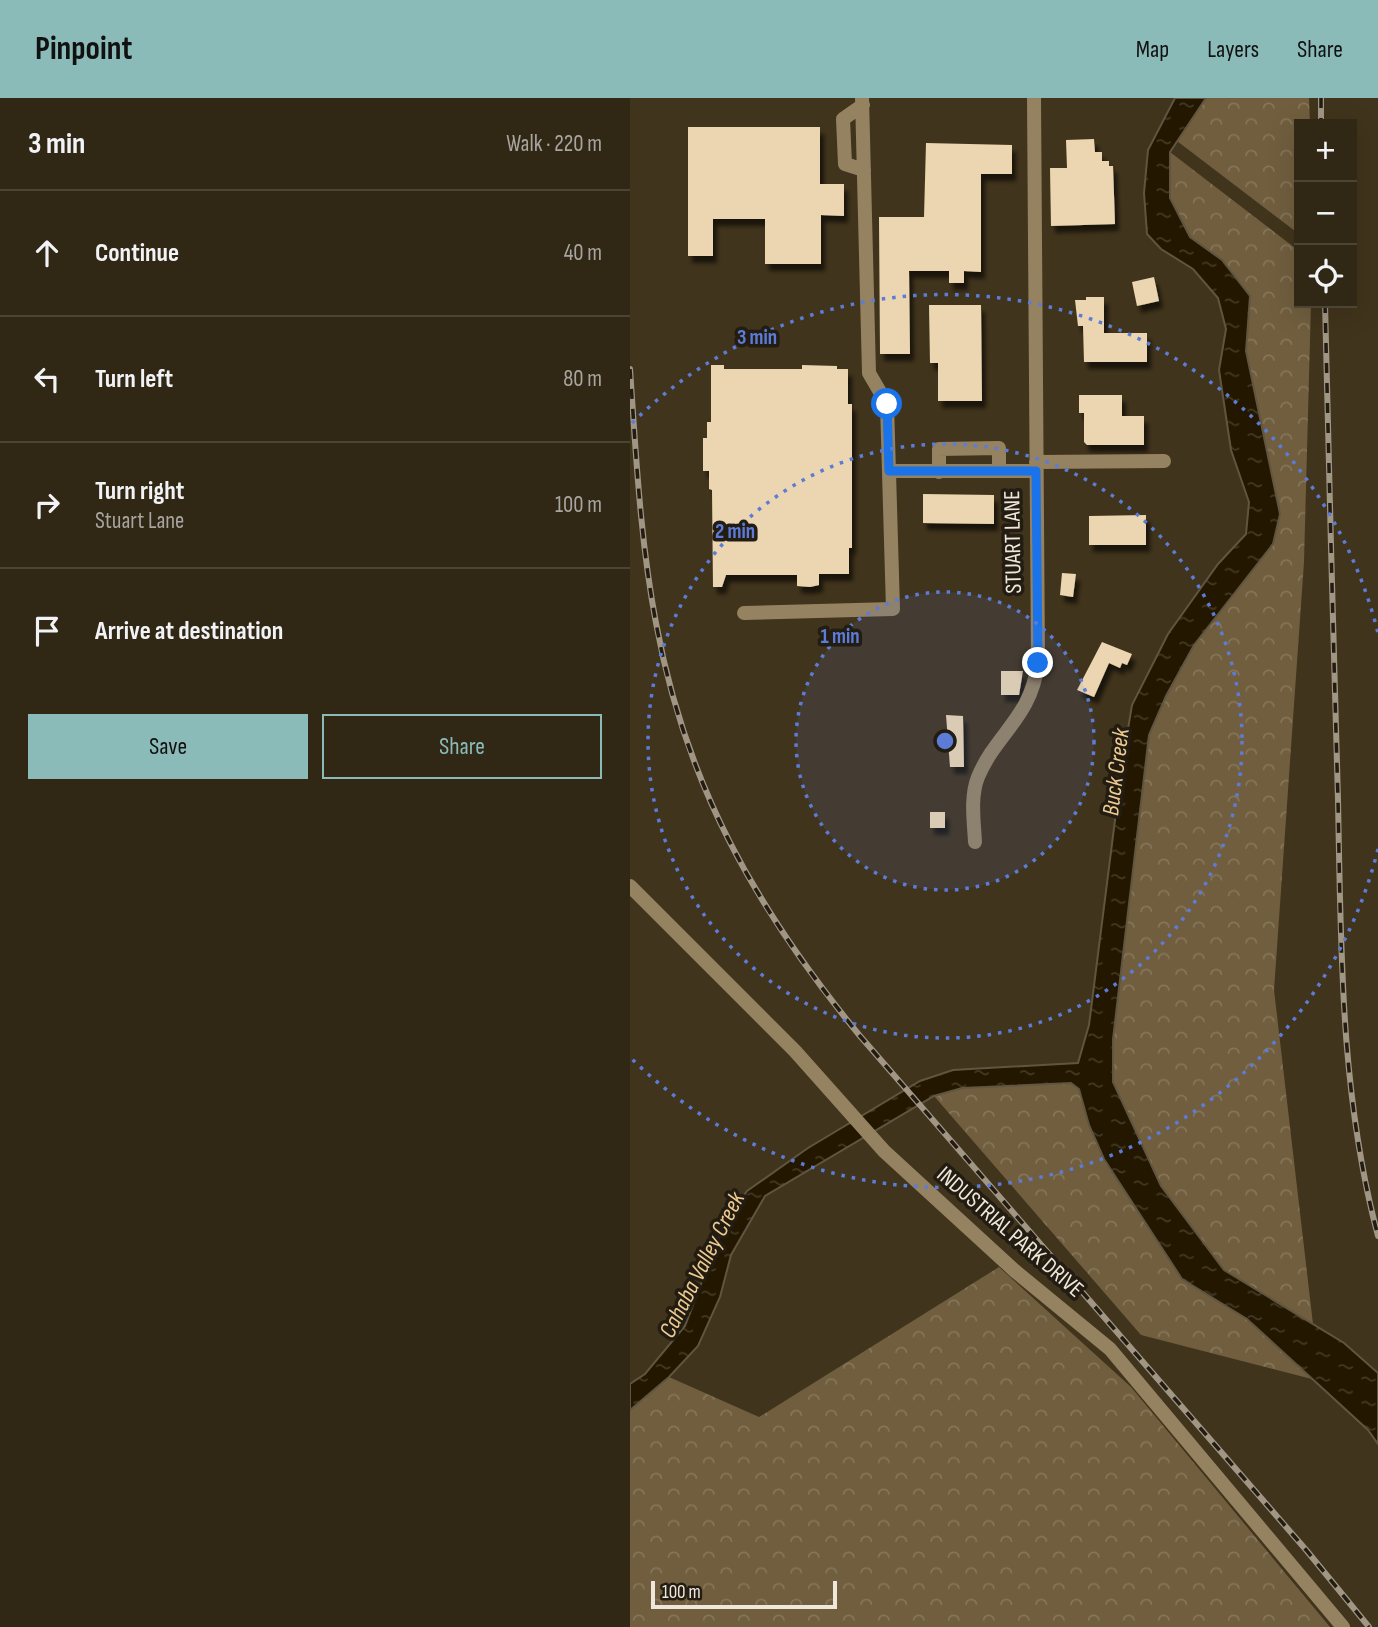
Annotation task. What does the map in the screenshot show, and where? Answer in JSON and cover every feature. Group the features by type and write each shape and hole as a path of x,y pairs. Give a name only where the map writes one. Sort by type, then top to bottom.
{"street":[{"name":"STUART LANE","path":"975,842 974,806 978,778 1025,708 1036,679 1034,98"},
{"path":"744,614 893,609 887,404 869,373 862,102"},
{"path":"939,472 939,449 999,448 999,470"},
{"path":"889,471 999,470 1164,461"},
{"name":"INDUSTRIAL PARK DRIVE","path":"630,886 795,1051 884,1151 1015,1271 1110,1349 1343,1627"}],"green space":[{"path":"1206,98 1309,98 1310,119 1294,119 1294,230 1177,141"},
{"path":"1170,152 1294,247 1294,308 1311,308 1304,562 1274,990 1313,1324 1224,1270 1161,1186 1113,1082 1113,1039 1149,735 1166,696 1194,645 1273,544 1258,411 1246,351 1250,296 1222,260 1190,237 1170,198"},
{"path":"1071,1083 1079,1089 1089,1125 1182,1278 1247,1319 1312,1379 1141,1335 934,1096 962,1088"},
{"path":"999,1267 1131,1387 1330,1627 630,1627 630,1410 669,1377 759,1417"}],"water":[{"path":"1175,98 1206,98 1170,152 1170,198 1190,237 1222,260 1250,296 1246,351 1280,514 1273,544 1194,645 1166,696 1149,735 1113,1039 1113,1082 1161,1186 1224,1270 1344,1343 1378,1373 1378,1444 1368,1430 1247,1319 1182,1279 1104,1159 1089,1125 1079,1089 1071,1083 962,1088 934,1096 765,1196 731,1255 720,1297 698,1346 669,1377 630,1410 630,1384 645,1374 685,1326 722,1229 747,1191 808,1148 920,1081 953,1070 1078,1063 1089,1025 1132,705 1168,634 1218,564 1246,534 1249,502 1231,450 1219,370 1226,329 1218,298 1193,269 1161,249 1147,234 1144,193 1148,150"}],"building":[{"path":"688,127 820,127 820,184 844,184 844,216 821,215 821,264 765,264 765,219 713,219 713,256 688,256"},
{"path":"1094,139 1095,152 1102,152 1102,161 1109,161 1109,166 1113,166 1115,224 1051,226 1050,168 1067,168 1066,140"},
{"path":"926,143 1012,145 1012,174 981,174 981,272 964,271 964,283 949,283 949,271 909,271 910,354 880,354 879,217 924,217"},
{"path":"1154,277 1159,301 1137,306 1132,282"},
{"path":"1086,297 1104,297 1104,333 1147,333 1147,362 1084,362 1083,326 1078,326 1075,300 1086,300"},
{"path":"929,305 981,305 982,401 938,401 938,363 930,363"},
{"path":"711,365 724,365 724,369 802,369 802,365 848,369 848,404 852,404 852,548 849,548 849,574 819,574 819,585 810,587 797,586 797,575 726,575 722,587 713,587 712,490 709,489 709,471 703,471 703,438 707,438 707,422 711,422"},
{"path":"1079,395 1122,395 1122,416 1144,416 1144,445 1087,445 1084,442 1084,413 1079,413"},
{"path":"923,494 994,495 994,524 923,523"},
{"path":"1146,515 1146,545 1089,545 1089,516"},
{"path":"1062,573 1076,574 1073,597 1060,595"},
{"path":"1102,642 1132,654 1127,665 1122,663 1120,668 1109,663 1094,697 1077,690"},
{"path":"1001,671 1023,671 1019,695 1001,695"},
{"path":"946,715 963,716 964,767 950,767"},
{"path":"930,812 945,812 945,828 930,828"}],"railway":[{"path":"1321,98 1321,119"},
{"path":"1325,308 1345,1020 1356,1129 1378,1236"},
{"path":"630,369 646,560 669,682 706,792 730,843 758,892 788,941 860,1036 1307,1551 1369,1627"}],"route":[{"path":"887,404 889,471 1036,471 1038,663"}],"water label":[{"name":"Buck Creek","path":"1116,772"},
{"name":"Cahaba Valley Creek","path":"702,1265"}]}
